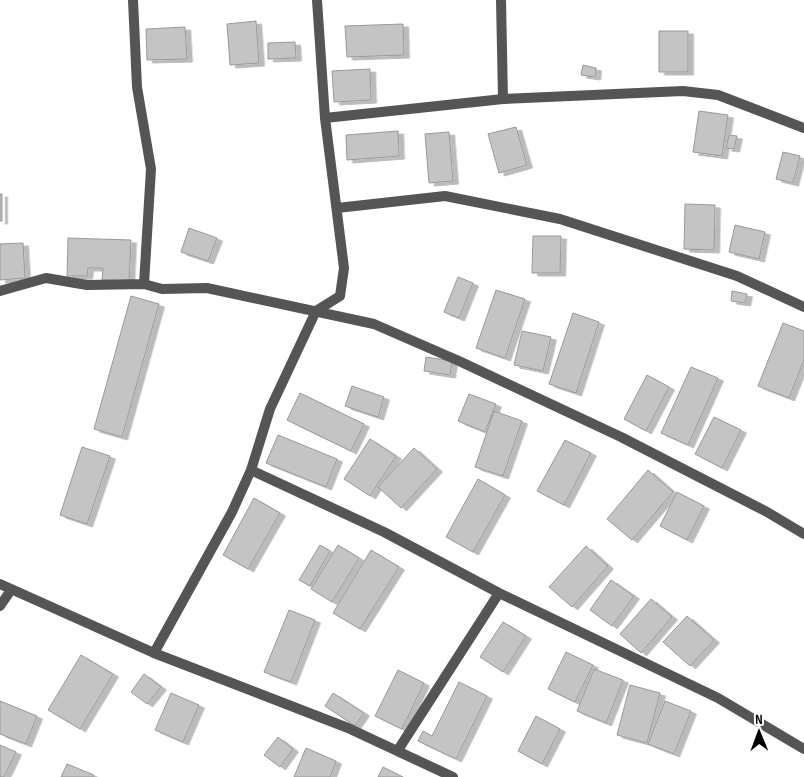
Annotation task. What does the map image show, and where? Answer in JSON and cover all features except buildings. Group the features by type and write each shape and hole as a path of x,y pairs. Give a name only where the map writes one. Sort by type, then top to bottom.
{"street":[{"path":"133,0 137,87 151,169 144,284"},
{"path":"154,653 232,512 251,470 270,409 316,311 340,296 344,268 338,208 325,118 317,0"},
{"path":"501,0 503,99"},
{"path":"325,118 503,99 683,91 718,95 804,128"},
{"path":"338,208 445,196 560,219 738,276 804,307"},
{"path":"0,291 46,278 87,285 144,284 162,288 207,288 374,324 459,361 621,437 767,512 804,534"},
{"path":"251,470 384,532 499,593 718,698 804,749"},
{"path":"0,584 154,653 348,728 453,777"},
{"path":"0,606 11,590"},
{"path":"398,750 499,593"}]}
